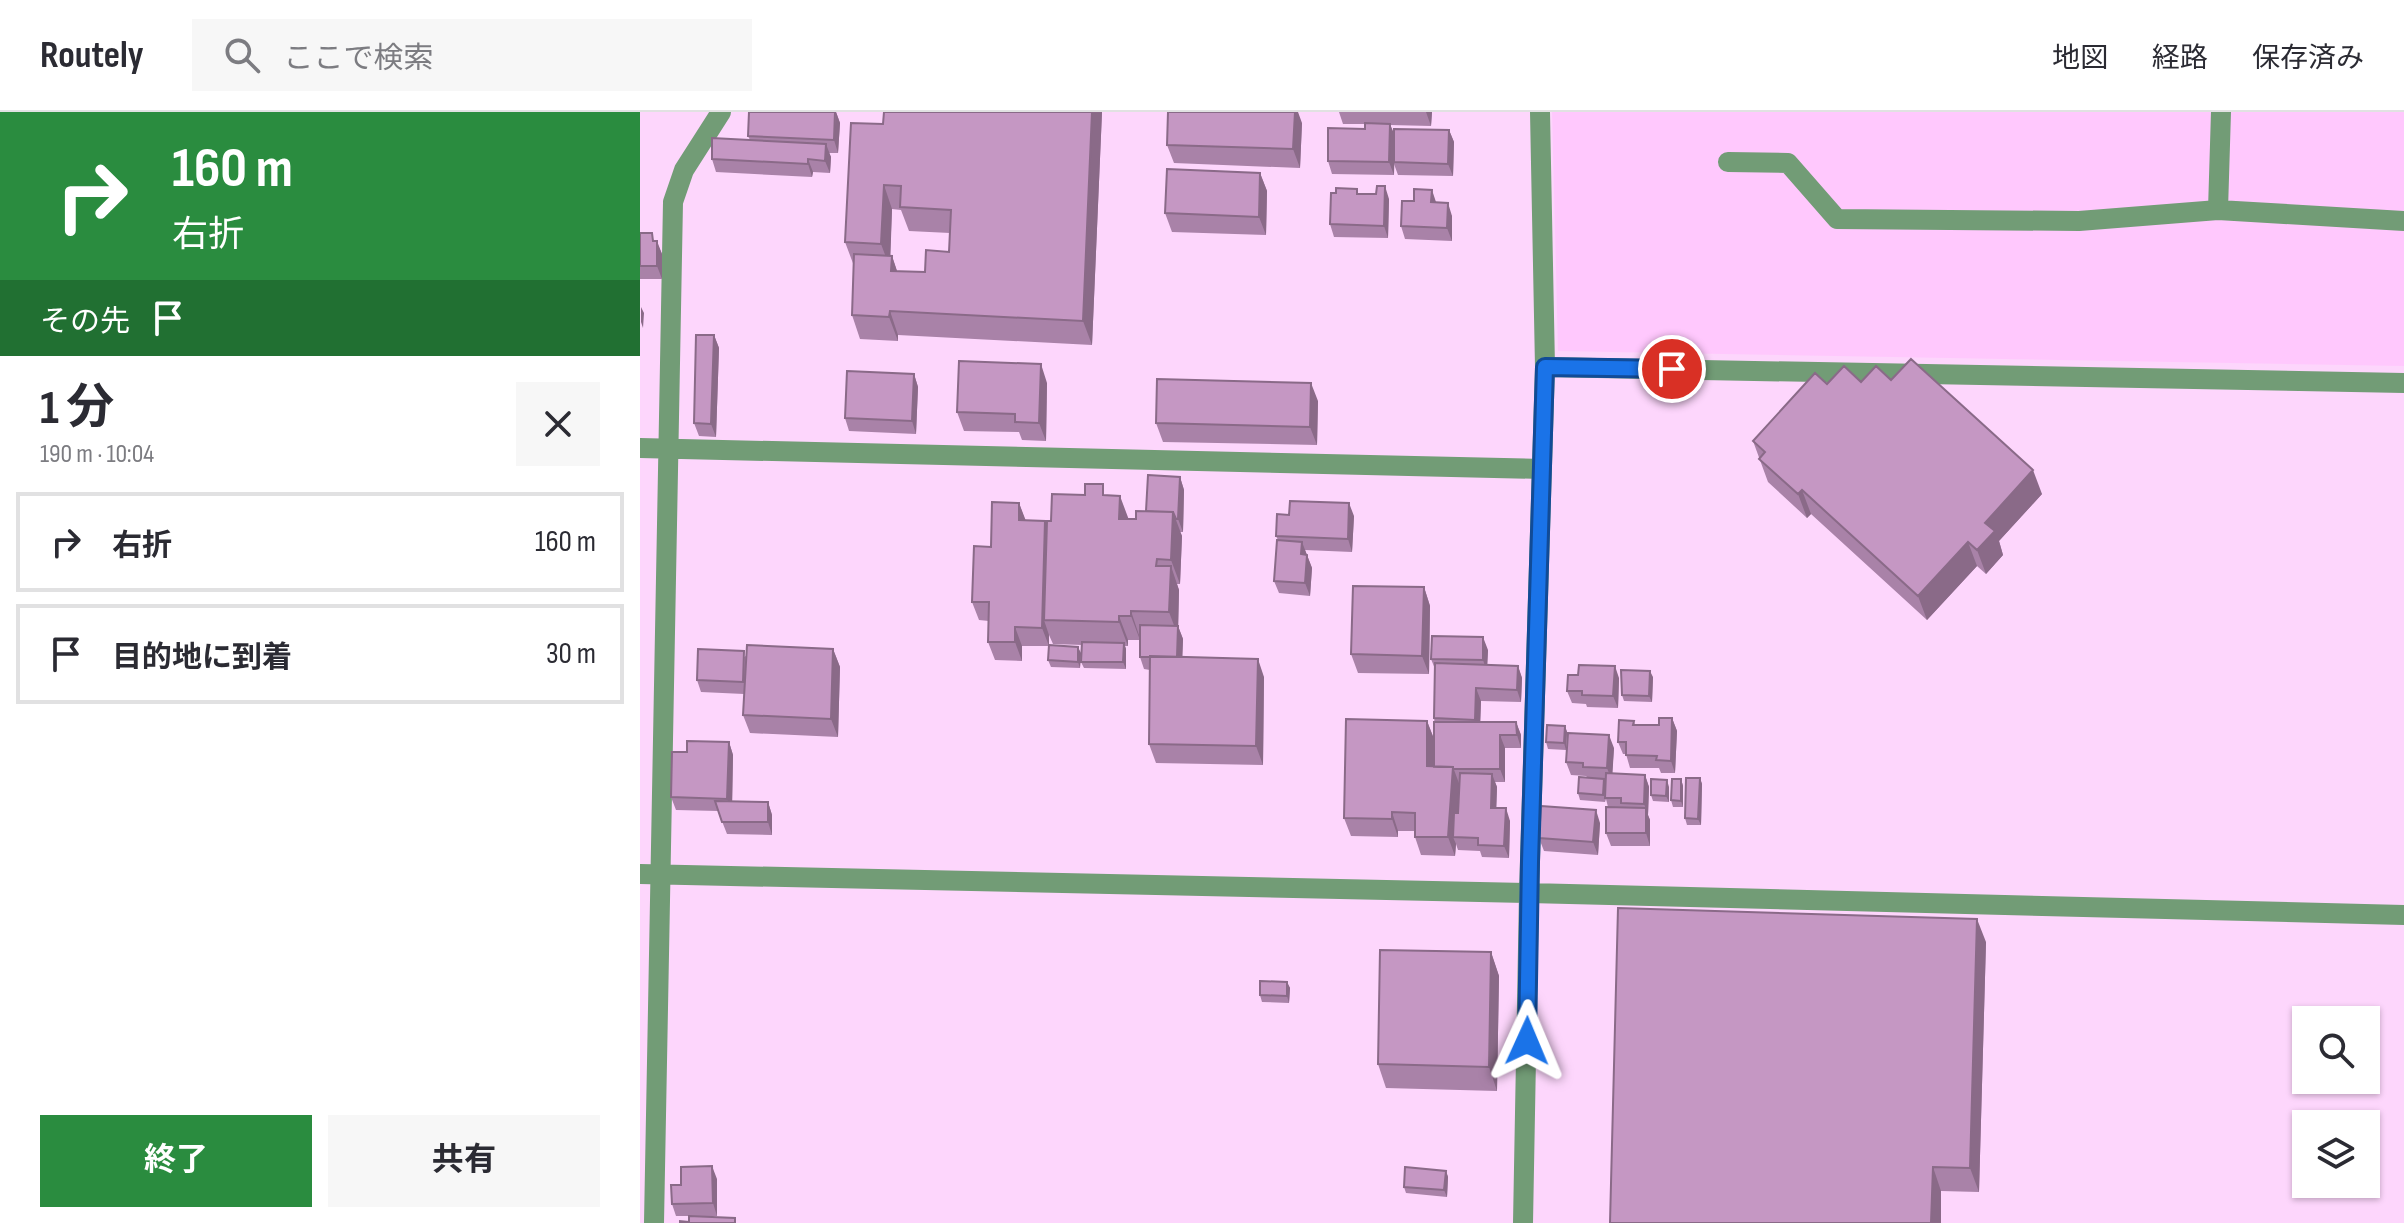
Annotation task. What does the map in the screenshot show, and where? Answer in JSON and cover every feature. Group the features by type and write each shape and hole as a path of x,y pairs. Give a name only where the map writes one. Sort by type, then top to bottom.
{"street":[{"path":"654,1223 649,875 668,449 673,202 684,170 721,112"},
{"path":"1523,1223 1529,893 1545,367 1540,112"},
{"path":"2218,210 2221,112"},
{"path":"1728,162 1788,163 1837,219 2079,221 2218,210 2404,221"},
{"path":"1545,367 2404,383"},
{"path":"640,448 1542,469"},
{"path":"649,875 2404,915"}],"shaded area":[{"path":"1552,112 2404,112 2404,366 1558,351"}],"building":[{"path":"749,112 835,112 834,140 748,136"},
{"path":"884,112 1092,112 1083,321 890,311 889,317 852,315 854,254 892,256 891,271 925,272 926,250 949,252 951,210 900,207 901,186 884,185 881,244 845,242 851,123 883,124"},
{"path":"1168,112 1295,112 1293,149 1167,145"},
{"path":"1365,123 1390,124 1389,162 1328,161 1328,128 1365,129"},
{"path":"1394,129 1449,130 1448,164 1394,162"},
{"path":"712,138 826,144 825,161 808,159 808,164 712,159"},
{"path":"1167,169 1260,173 1259,217 1165,213"},
{"path":"1377,186 1385,186 1384,226 1330,224 1331,193 1336,193 1336,188 1357,189 1357,194 1376,194"},
{"path":"1414,189 1432,190 1431,202 1448,203 1447,228 1401,226 1402,201 1414,201"},
{"path":"640,233 652,233 653,241 657,241 657,266 640,266"},
{"path":"696,335 714,335 711,424 694,423"},
{"path":"1911,359 2033,470 1985,523 1995,531 1977,550 1968,542 1918,596 1802,490 1798,494 1759,459 1765,452 1753,441 1815,373 1827,384 1844,366 1861,382 1876,366 1891,380"},
{"path":"959,361 1041,364 1039,423 1015,422 1015,414 957,412"},
{"path":"847,371 914,374 912,421 845,418"},
{"path":"1157,379 1311,383 1310,427 1156,423"},
{"path":"1148,475 1180,477 1178,519 1173,512 1146,511"},
{"path":"1085,484 1103,484 1103,495 1120,496 1119,519 1136,519 1136,511 1173,512 1171,560 1157,559 1156,566 1171,566 1169,612 1131,611 1131,616 1119,616 1119,622 1044,620 1047,521 1051,521 1052,494 1085,495"},
{"path":"1290,501 1349,503 1348,539 1276,536 1277,514 1289,515"},
{"path":"992,502 1019,503 1019,520 1045,521 1042,628 1015,627 1015,642 988,642 989,602 972,602 974,546 991,547"},
{"path":"1277,540 1302,542 1301,554 1307,555 1305,583 1274,581"},
{"path":"1353,586 1424,587 1422,656 1351,654"},
{"path":"1140,625 1178,626 1177,657 1140,657"},
{"path":"1432,636 1483,637 1483,660 1431,659"},
{"path":"1082,642 1124,643 1123,662 1081,662"},
{"path":"747,645 833,649 831,719 743,715"},
{"path":"1049,645 1078,647 1078,662 1048,660"},
{"path":"698,649 744,651 743,682 697,680"},
{"path":"1150,656 1258,659 1256,746 1149,744"},
{"path":"1435,663 1518,666 1517,690 1476,688 1475,720 1434,718"},
{"path":"1579,665 1615,666 1613,696 1567,691 1568,675 1578,675"},
{"path":"1621,670 1650,671 1649,696 1622,695"},
{"path":"1659,718 1672,718 1671,761 1656,760 1657,756 1626,755 1626,742 1618,742 1619,720 1634,721 1633,725 1659,725"},
{"path":"1346,719 1427,721 1427,766 1453,767 1448,837 1415,837 1415,813 1392,812 1392,819 1344,818"},
{"path":"1434,722 1516,722 1517,735 1500,735 1500,769 1434,767"},
{"path":"1547,725 1565,726 1564,743 1546,742"},
{"path":"1568,733 1609,735 1607,768 1583,767 1583,763 1566,762"},
{"path":"687,741 729,742 727,799 671,797 672,752 687,752"},
{"path":"1460,773 1492,774 1491,808 1506,808 1504,846 1478,845 1478,838 1453,837"},
{"path":"1606,773 1645,775 1644,804 1621,803 1621,798 1605,798"},
{"path":"1579,777 1604,779 1603,795 1578,793"},
{"path":"1686,778 1700,778 1698,819 1685,818"},
{"path":"1651,779 1667,780 1666,796 1651,795"},
{"path":"1672,779 1681,779 1681,801 1671,800"},
{"path":"715,801 768,802 768,822 722,822"},
{"path":"1541,806 1596,810 1593,842 1539,838"},
{"path":"1606,807 1646,808 1646,833 1606,833"},
{"path":"1618,908 1977,919 1970,1168 1933,1167 1931,1223 1610,1223"},
{"path":"1380,950 1491,952 1489,1067 1378,1064"},
{"path":"1260,981 1287,982 1287,996 1260,995"},
{"path":"712,1166 713,1203 672,1204 671,1185 681,1185 681,1167"},
{"path":"1405,1167 1446,1171 1444,1190 1404,1187"},
{"path":"689,1216 735,1218 735,1223 680,1223 689,1222"}],"route":[{"path":"1527,1041 1545,367 1672,369"}]}
